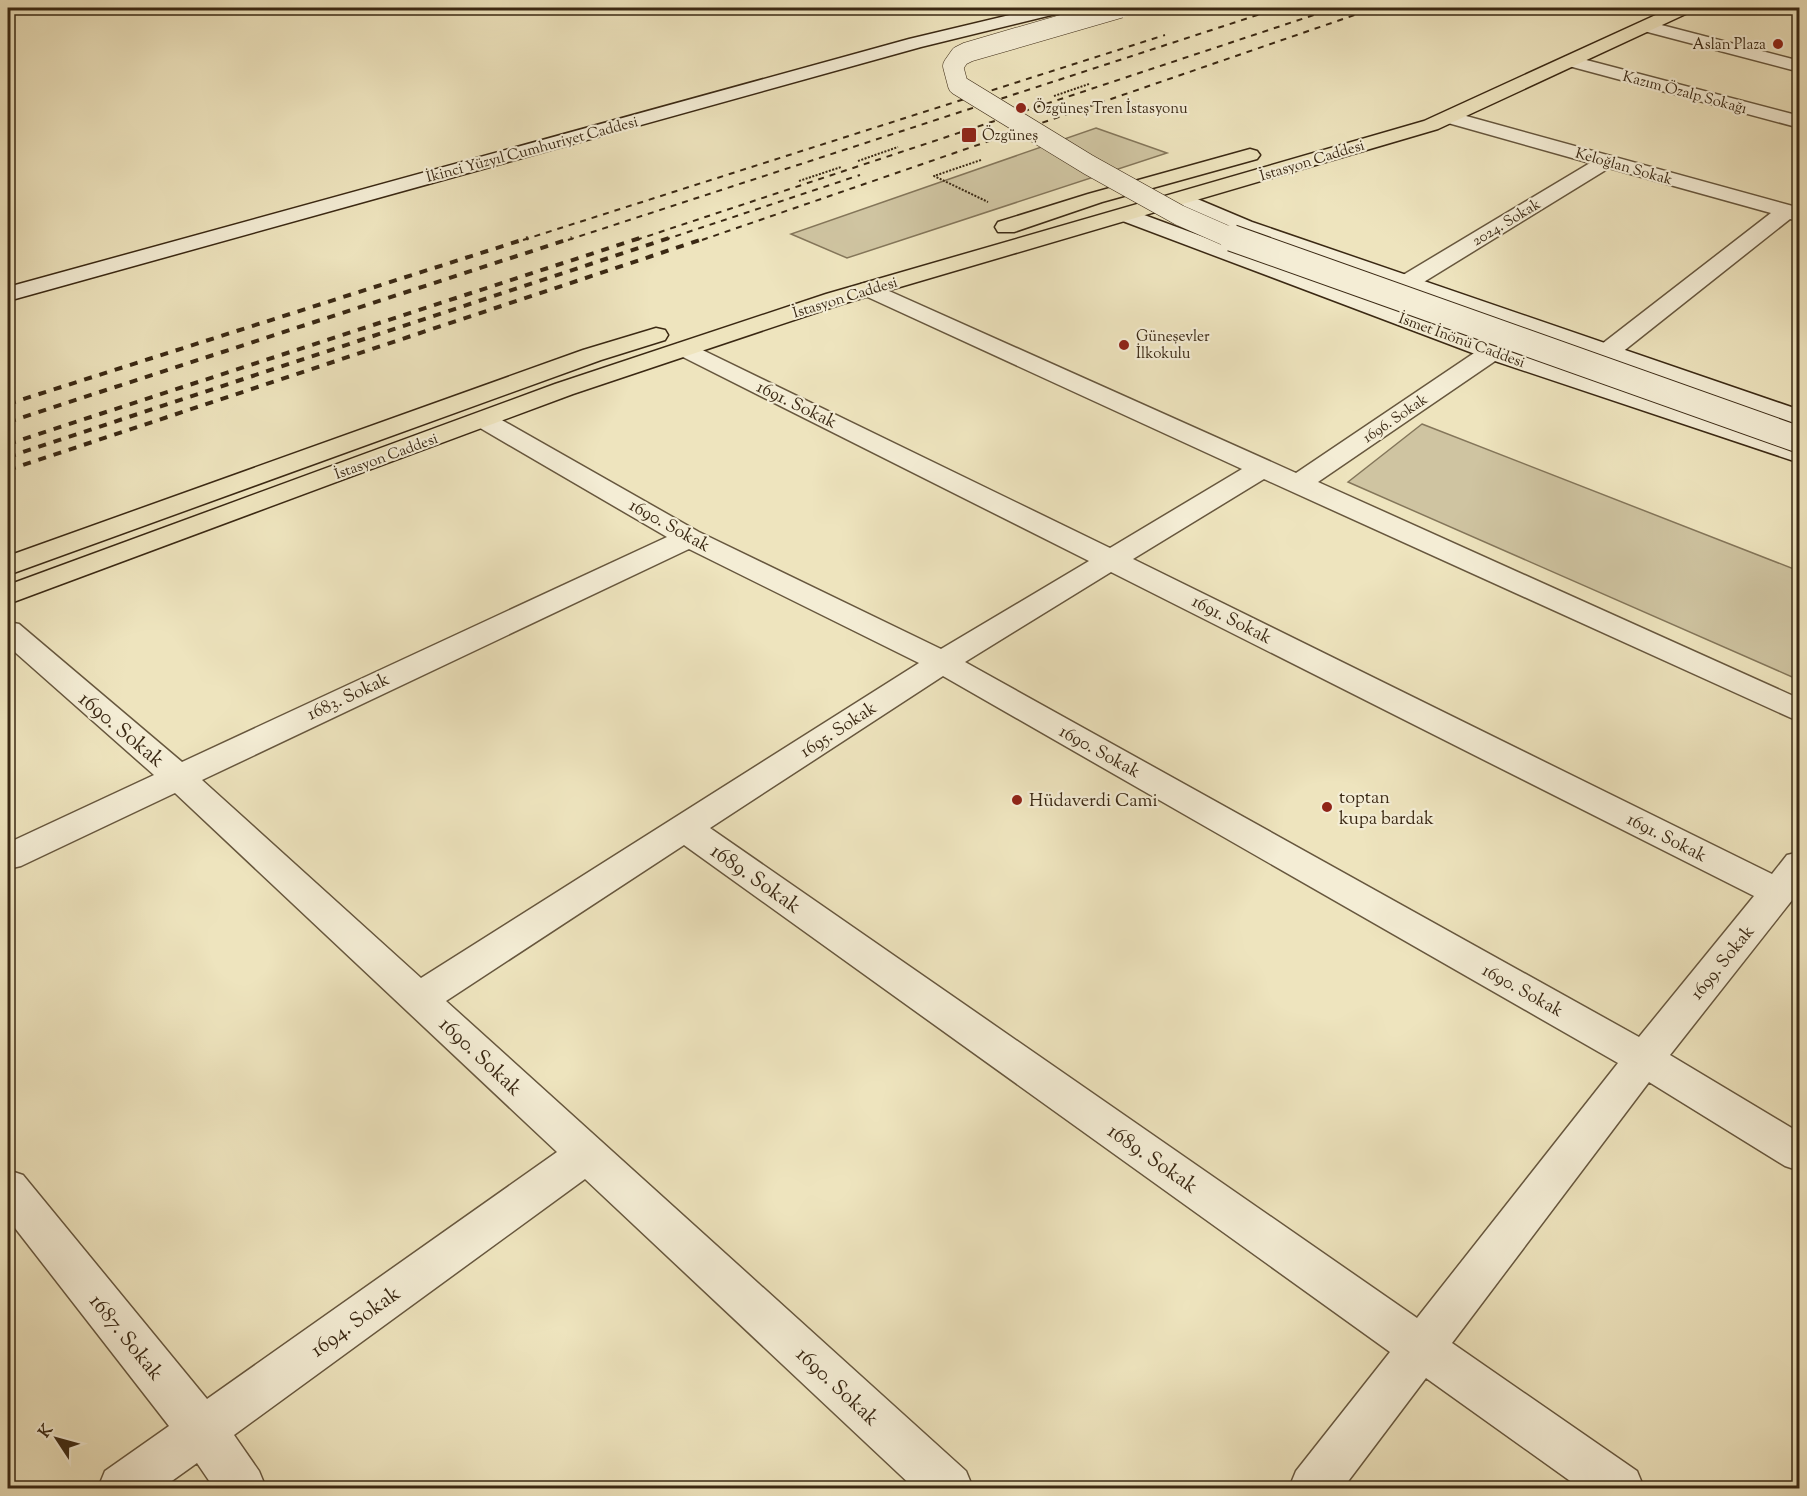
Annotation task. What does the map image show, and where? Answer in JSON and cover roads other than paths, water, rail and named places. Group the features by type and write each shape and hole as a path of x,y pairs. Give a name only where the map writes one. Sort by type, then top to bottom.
{"main road":[{"name":"İstasyon Caddesi","path":"8,566 592,355 1095,198 1404,112 1642,17 1684,8"},
{"name":"İstasyon Caddesi","path":"8,595 484,420 686,349 869,289 1183,199 1449,117 1571,61 1642,17"},
{"path":"1152,183 1183,199"},
{"path":"1095,198 1128,215"}],"street":[{"name":"İkinci Yüzyıl Cumhuriyet Caddesi","path":"8,294 915,43 1058,8"},
{"path":"1120,8 968,52 960,56 952,66 958,85 1099,171 1179,215 1223,235 1800,440"},
{"path":"1642,17 1800,67"},
{"name":"Kazım Özalp Sokağı","path":"1571,61 1800,122"},
{"name":"Keloğlan Sokak","path":"1449,117 1793,214"},
{"name":"2024. Sokak","path":"1406,283 1606,161"},
{"name":"İsmet İnönü Caddesi","path":"1183,199 1244,227 1800,419"},
{"path":"1607,352 1793,214"},
{"name":"İsmet İnönü Caddesi","path":"1128,215 1492,352 1800,455"},
{"path":"869,289 1800,712"},
{"name":"1691. Sokak","path":"686,349 1113,560 1789,878"},
{"name":"1696. Sokak","path":"1297,484 1492,352"},
{"name":"1690. Sokak","path":"484,420 689,538 942,662 1644,1059 1800,1154"},
{"name":"1695. Sokak","path":"419,999 942,662 1263,468"},
{"name":"1683. Sokak","path":"8,857 689,538"},
{"name":"1690. Sokak","path":"8,631 177,776 949,1488"},
{"name":"1689. Sokak","path":"685,828 1620,1488"},
{"name":"1699. Sokak","path":"1313,1488 1644,1059 1789,878"},
{"name":"1694. Sokak","path":"122,1488 587,1154"},
{"name":"1687. Sokak","path":"8,1188 203,1431 242,1488"}],"railway":[{"path":"568,240 1279,8"},
{"path":"636,240 1335,8"},
{"path":"702,240 1375,8"},
{"path":"523,240 1165,35"},
{"path":"664,240 860,175"},
{"path":"8,404 528,238"},
{"path":"8,422 572,238"},
{"path":"8,444 640,238"},
{"path":"8,457 669,238"},
{"path":"8,470 706,238"}],"place":[{"name":"Aslan Plaza","path":"1778,44"},
{"name":"Özgüneş Tren İstasyonu","path":"1021,108"},
{"name":"Özgüneş","path":"969,135"},
{"name":"Güneşevler İlkokulu","path":"1124,345"},
{"name":"Hüdaverdi Cami","path":"1017,800"},
{"name":"toptan kupa bardak","path":"1327,807"}]}
